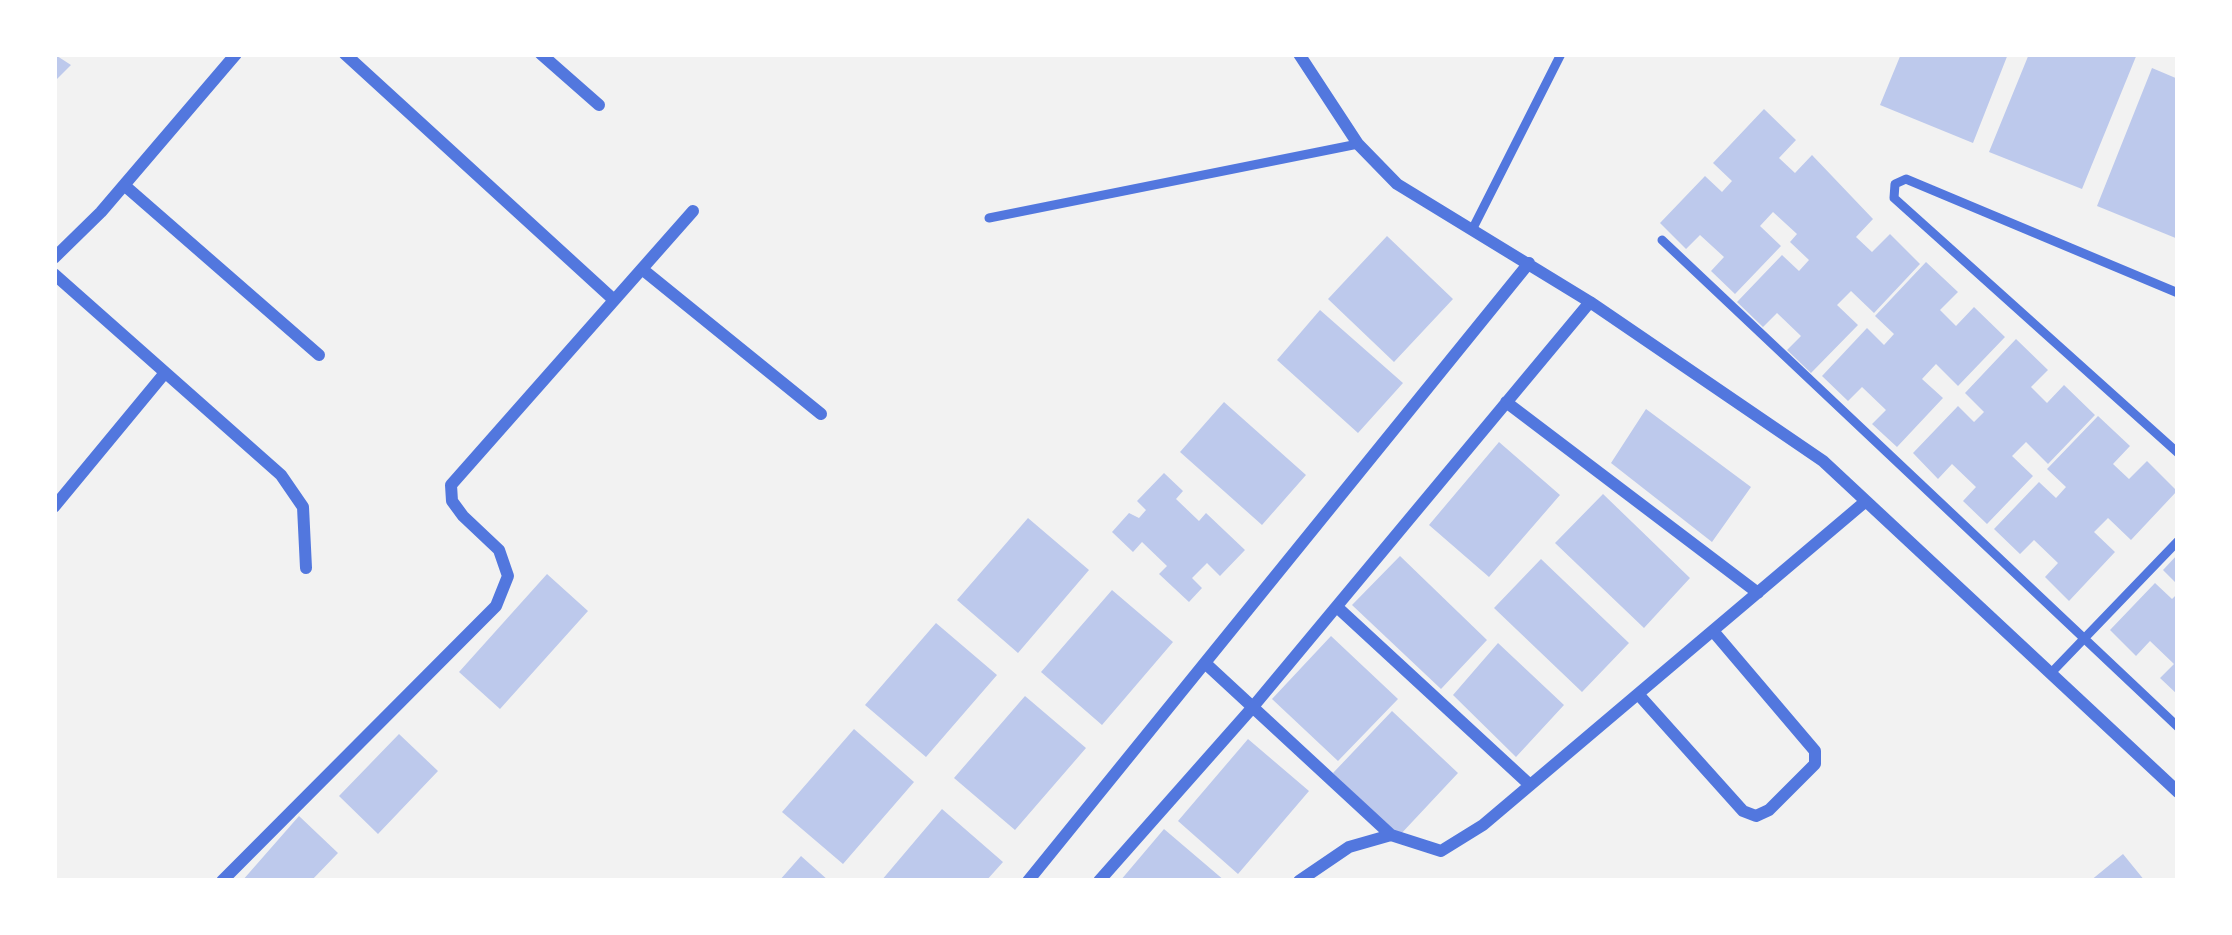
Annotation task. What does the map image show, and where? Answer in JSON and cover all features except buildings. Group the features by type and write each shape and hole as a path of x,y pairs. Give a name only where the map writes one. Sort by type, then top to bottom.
{"street":[{"path":"54,258 124,185 236,54"},
{"path":"345,54 614,300"},
{"path":"541,54 599,105"},
{"path":"1299,54 1358,144 1396,184 1590,302 1823,460 2178,792"},
{"path":"124,185 319,355"},
{"path":"222,881 496,606 508,576 499,550 452,501 451,484 693,212"},
{"path":"1028,881 1529,263"},
{"path":"642,268 821,414"},
{"path":"54,274 281,475 304,507 306,568"},
{"path":"1099,881 1252,708 1590,302"},
{"path":"54,507 164,374"},
{"path":"1506,402 1758,593"},
{"path":"1205,663 1390,835 1441,851 1483,825 1866,501"},
{"path":"1336,607 1530,785"},
{"path":"1638,694 1743,811 1756,817 1769,810 1815,764 1815,751 1713,631"},
{"path":"1300,881 1349,847 1390,835"}],"lane":[{"path":"1473,228 1561,54"},
{"path":"989,218 1358,144"},
{"path":"2178,293 1906,179 1895,184 1894,198 2178,453"},
{"path":"1661,240 2178,727"},
{"path":"2051,673 2178,541"}]}
